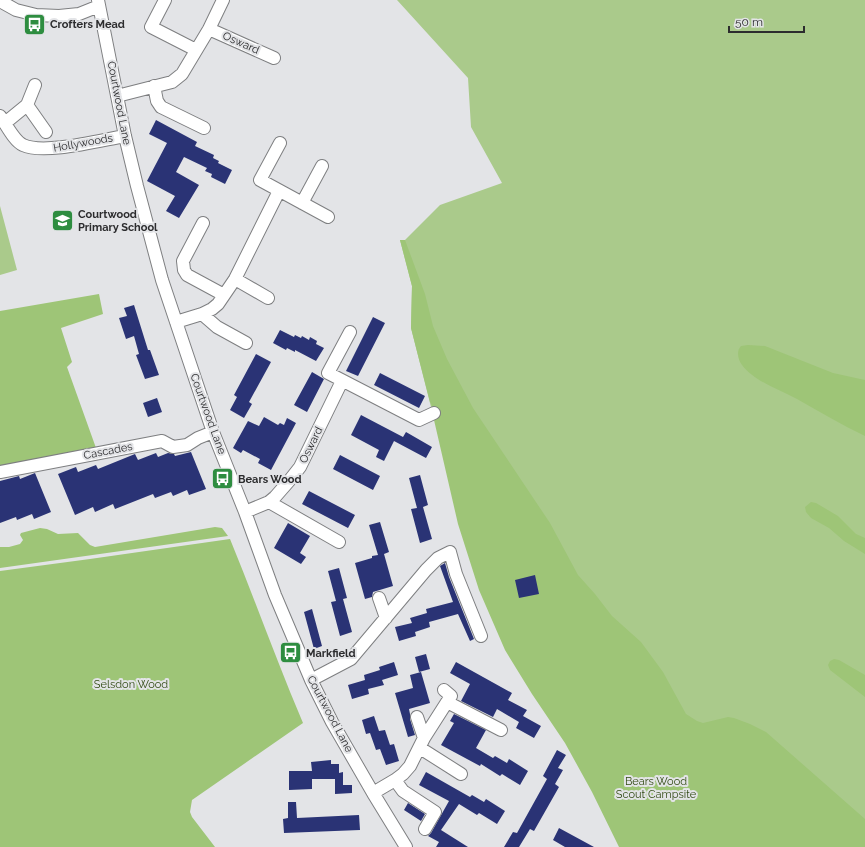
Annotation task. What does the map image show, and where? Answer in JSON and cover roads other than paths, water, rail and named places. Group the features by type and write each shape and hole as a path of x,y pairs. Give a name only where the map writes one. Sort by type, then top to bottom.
{"street":[{"path":"165,0 151,27 196,50"},
{"name":"Osward","path":"117,96 172,82 182,74 209,29 223,0"},
{"path":"0,1 16,10 36,15 59,16 79,14 99,3"},
{"name":"Courtwood Lane","path":"99,3 124,136 162,280 213,432 245,512 274,595 311,680 332,722 373,794 406,847"},
{"name":"Osward","path":"209,29 274,58"},
{"path":"35,85 27,105 46,132"},
{"path":"154,86 157,101 161,107 204,128"},
{"name":"Hollywoods","path":"27,105 2,119 12,134 23,145 46,150 124,136"},
{"path":"280,143 260,180 328,217"},
{"path":"302,203 322,166"},
{"path":"176,322 202,314 218,304 235,279 279,191"},
{"path":"203,223 183,262 184,270 187,275 224,295"},
{"path":"235,279 268,298"},
{"path":"202,314 217,327 246,343"},
{"path":"350,332 328,372 342,381 419,420 434,413"},
{"name":"Osward","path":"245,512 268,502 275,497 289,482 300,467 342,381"},
{"name":"Cascades","path":"0,472 162,441 173,447 187,445 198,438 213,432"},
{"path":"268,502 339,542"},
{"path":"311,680 351,659 426,570 438,558 450,552 456,574 481,636"},
{"path":"379,598 386,618"},
{"path":"373,794 403,774 410,766 446,696 501,730"},
{"path":"417,717 422,743 461,774"},
{"path":"395,780 403,791 435,812 426,829"}],"place":[{"name":"Crofters Mead","path":"35,24"},
{"name":"Courtwood Primary School","path":"63,220"},
{"name":"Bears Wood","path":"222,479"},
{"name":"Markfield","path":"291,653"}],"park label":[{"name":"Selsdon Wood","path":"131,684"},
{"name":"Bears Wood Scout Campsite","path":"656,787"}]}
